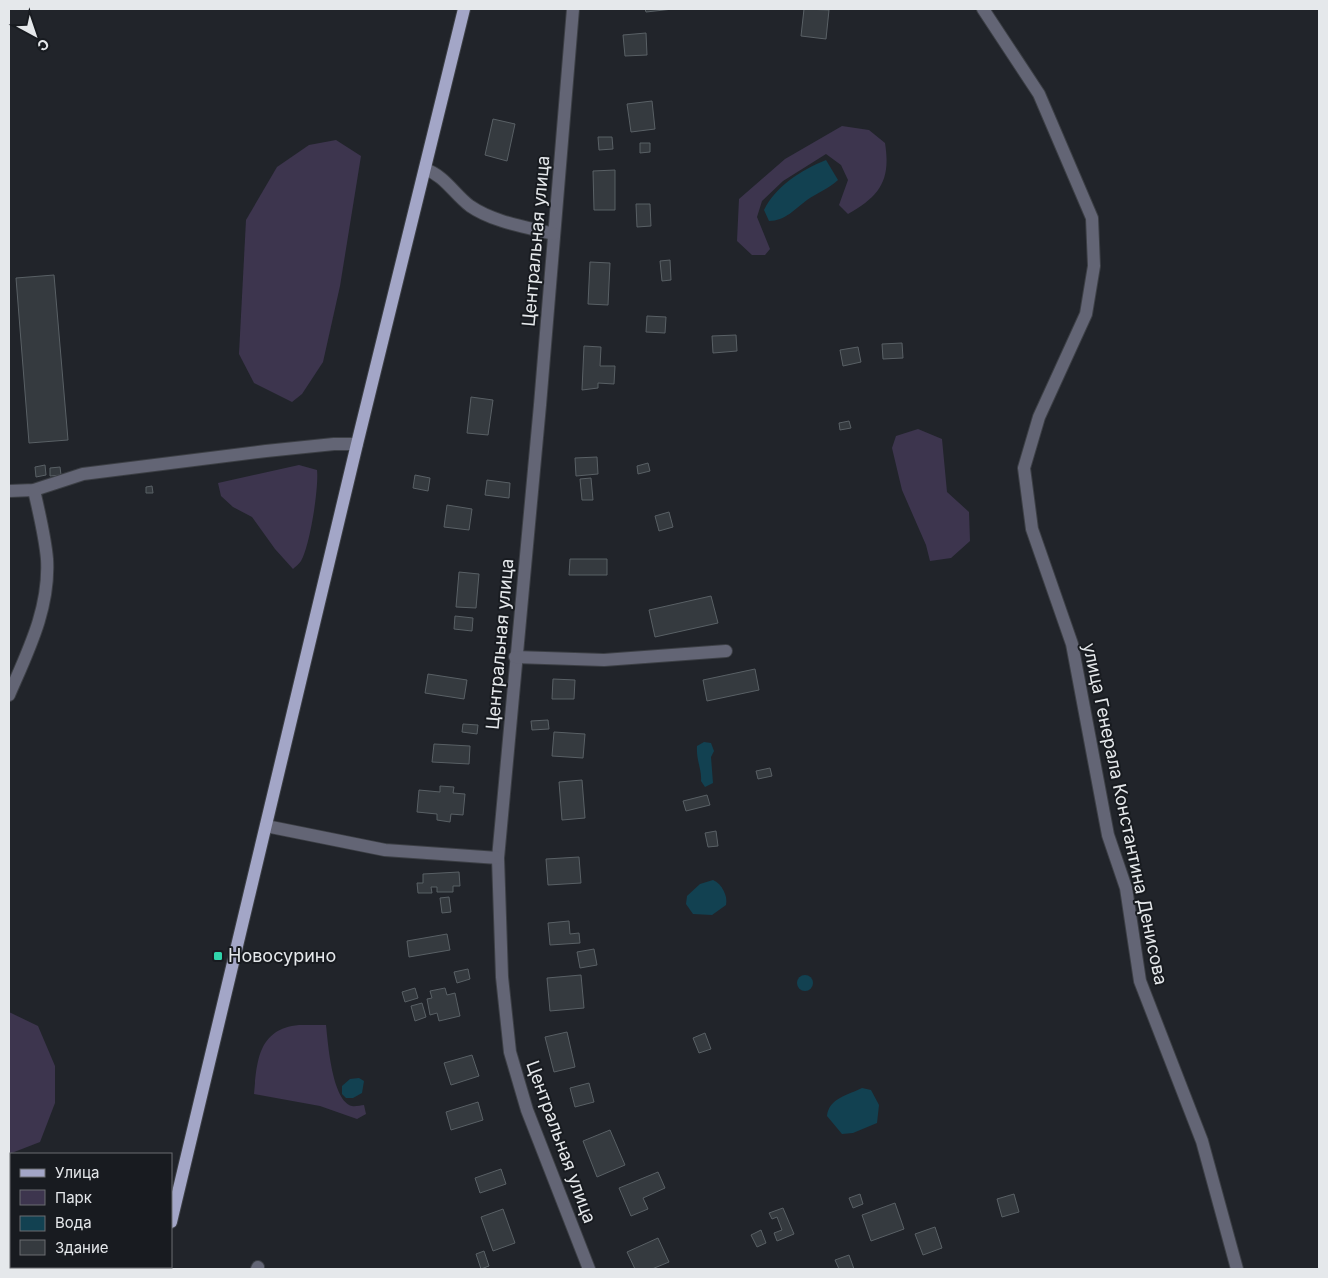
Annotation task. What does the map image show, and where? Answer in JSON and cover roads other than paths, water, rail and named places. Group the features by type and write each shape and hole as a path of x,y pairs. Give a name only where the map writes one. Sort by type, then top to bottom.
{"main road":[{"path":"172,1218 357,444 426,170 464,9"}],"street":[{"name":"Центральная улица","path":"573,9 498,858 502,977 512,1061 527,1110 589,1269"},
{"name":"улица Генерала Константина Денисова","path":"983,9 1039,94 1092,218 1094,266 1086,314 1039,417 1024,468 1032,529 1072,644 1108,835 1126,888 1140,981 1202,1141 1237,1269"},
{"path":"426,170 437,173 470,206 508,223 554,234"},
{"path":"9,490 34,490 83,474 275,450 357,444"},
{"path":"9,695 37,631 47,580 45,543 34,490"},
{"path":"515,657 604,660 726,651"},
{"path":"266,826 384,850 498,858"}],"water":[{"path":"826,160 838,180 785,217 769,221 764,210 775,193 799,174"},
{"path":"704,742 711,743 714,751 711,757 713,783 705,787 701,781 697,751 697,746"},
{"path":"713,880 724,891 726,905 712,915 693,914 686,904 687,896 700,884"},
{"path":"805,975 811,977 813,983 811,989 805,991 799,989 797,983 799,977"},
{"path":"359,1078 364,1081 362,1093 353,1098 346,1098 342,1094 342,1086 350,1079"},
{"path":"862,1088 871,1090 879,1105 877,1123 853,1133 842,1134 827,1116 831,1105 840,1098"}],"place":[{"name":"Новосурино","path":"218,956"}]}
